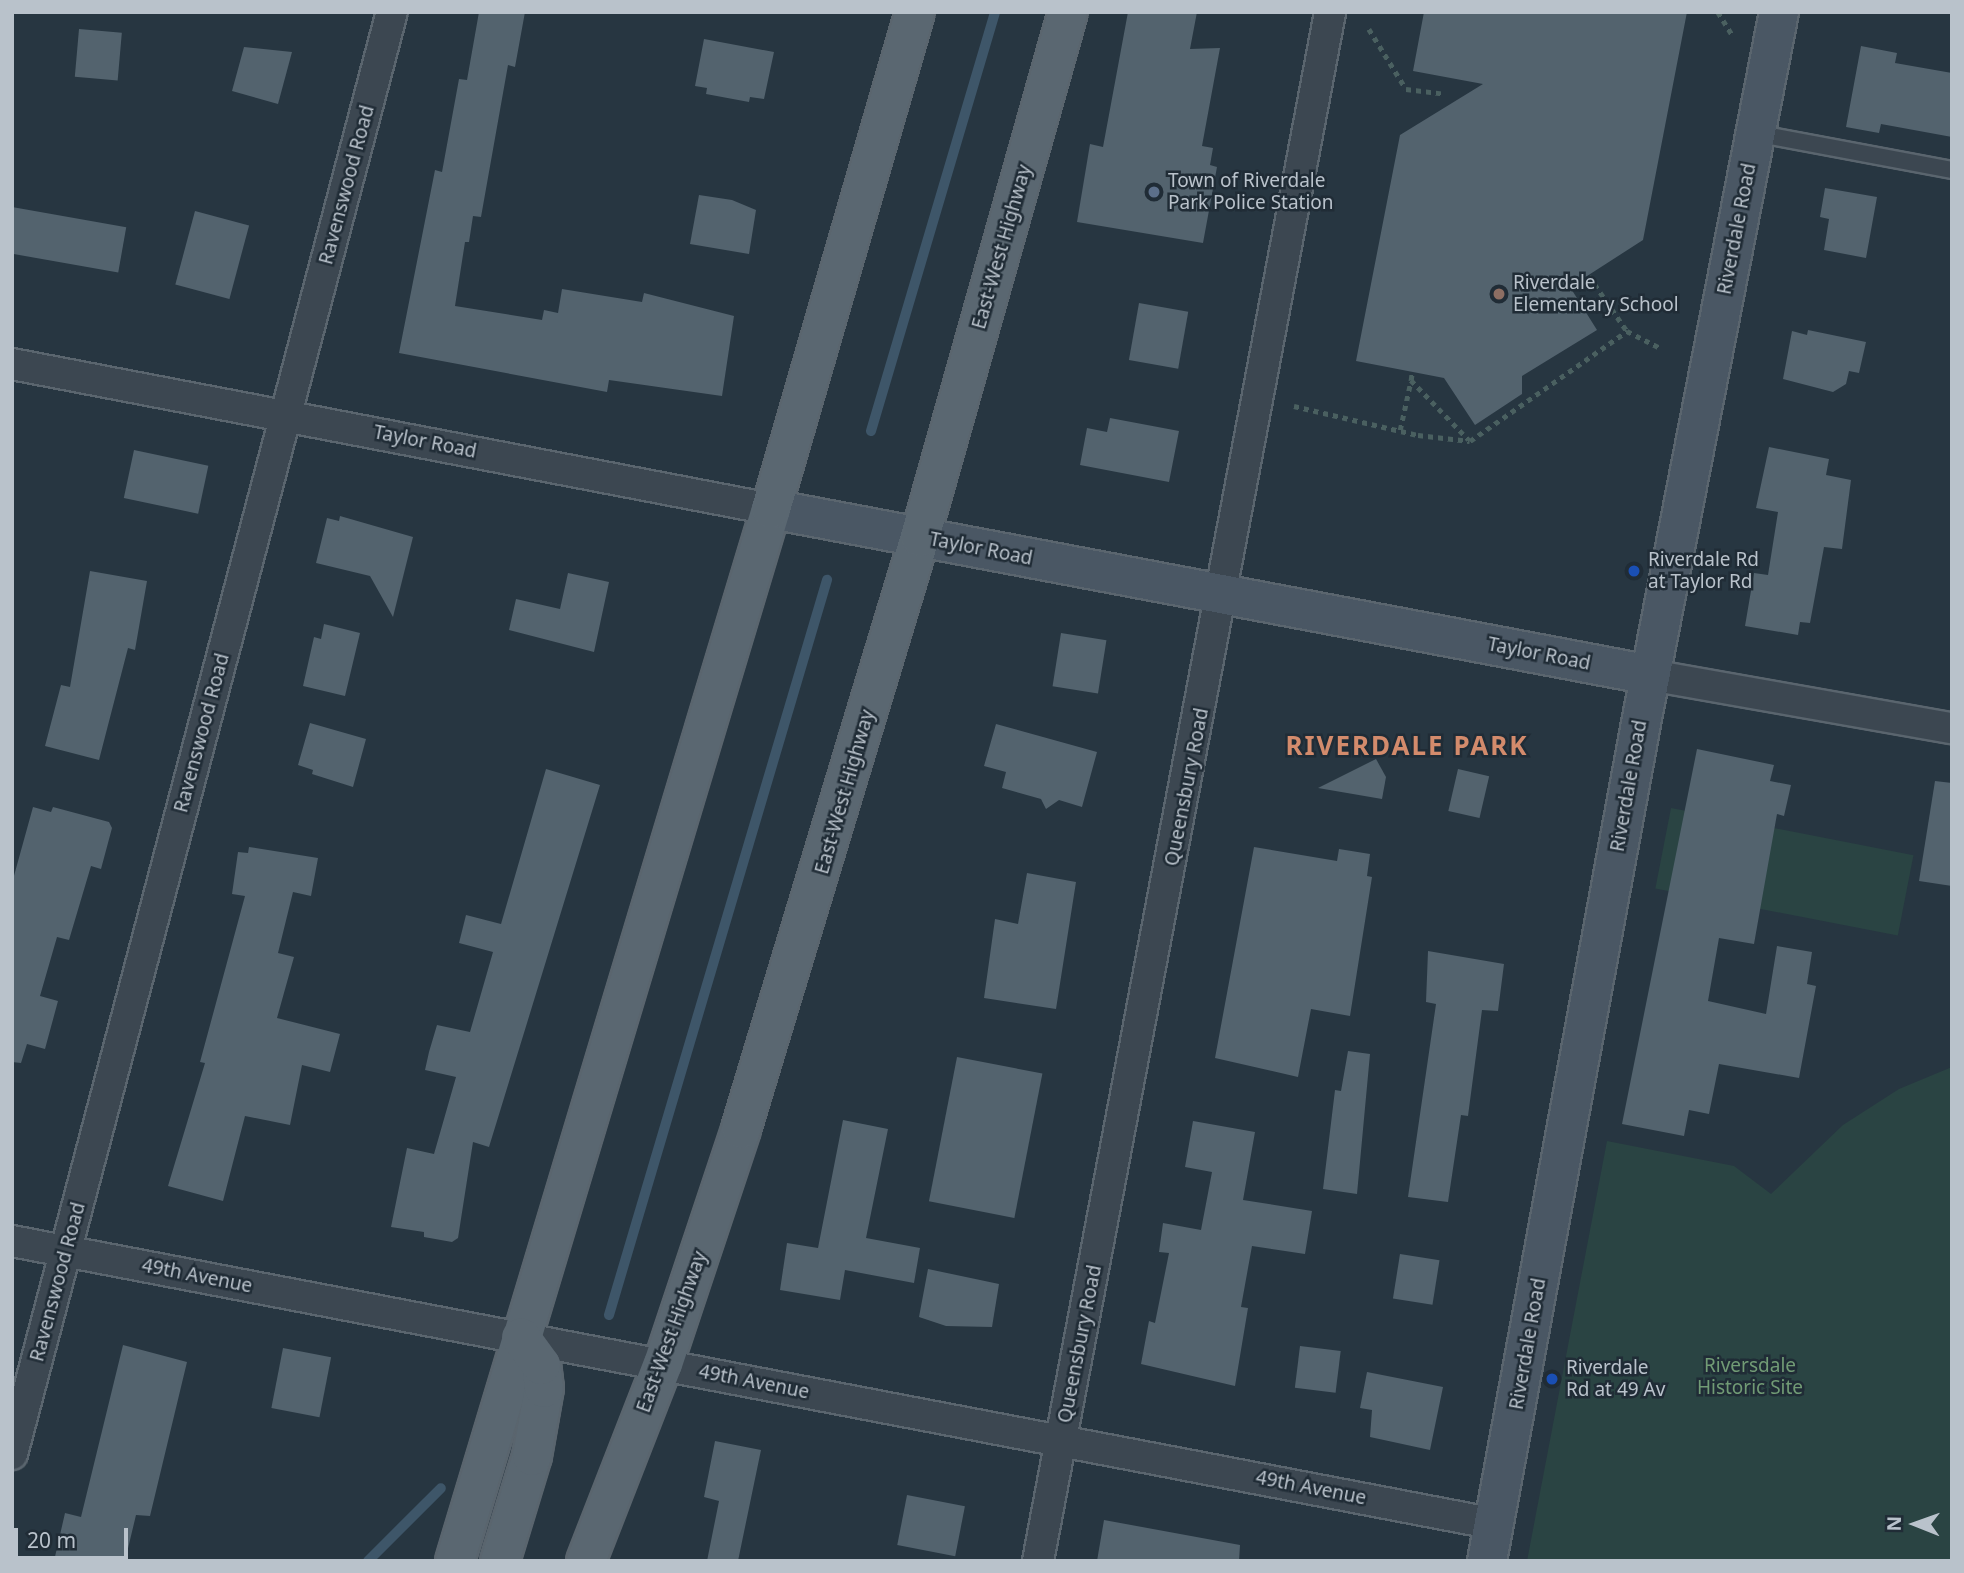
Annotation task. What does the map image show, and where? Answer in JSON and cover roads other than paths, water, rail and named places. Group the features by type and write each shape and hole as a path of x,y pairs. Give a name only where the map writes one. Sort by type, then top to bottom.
{"main road":[{"path":"455,1561 771,509 915,12"},
{"name":"East-West Highway","path":"586,1561 663,1364 811,906 920,537 1068,12"},
{"path":"500,1561 532,1456 544,1388 541,1365 521,1337"}],"street":[{"name":"Ravenswood Road","path":"12,1454 392,12"},
{"name":"Queensbury Road","path":"1038,1561 1224,595 1331,12"},
{"name":"Riverdale Road","path":"1488,1561 1650,675 1779,12"},
{"name":"Taylor Road","path":"12,364 1650,675 1952,727"},
{"name":"49th Avenue","path":"12,1241 1495,1524"},
{"path":"608,1561 618,1478"}],"lane":[{"path":"1755,133 1952,170"}],"waterway":[{"path":"871,431 995,12"},
{"path":"609,1315 827,580"},
{"path":"368,1561 441,1488"}],"place":[{"name":"Town of Riverdale Park Police Station","path":"1154,192"},
{"name":"Riverdale Elementary School","path":"1499,294"},
{"name":"Riverdale Rd at Taylor Rd","path":"1634,571"},
{"name":"Riverdale Rd at 49 Av","path":"1552,1379"}],"district":[{"name":"RIVERDALE PARK","path":"1407,746"}],"park label":[{"name":"Riversdale Historic Site","path":"1750,1377"}]}
